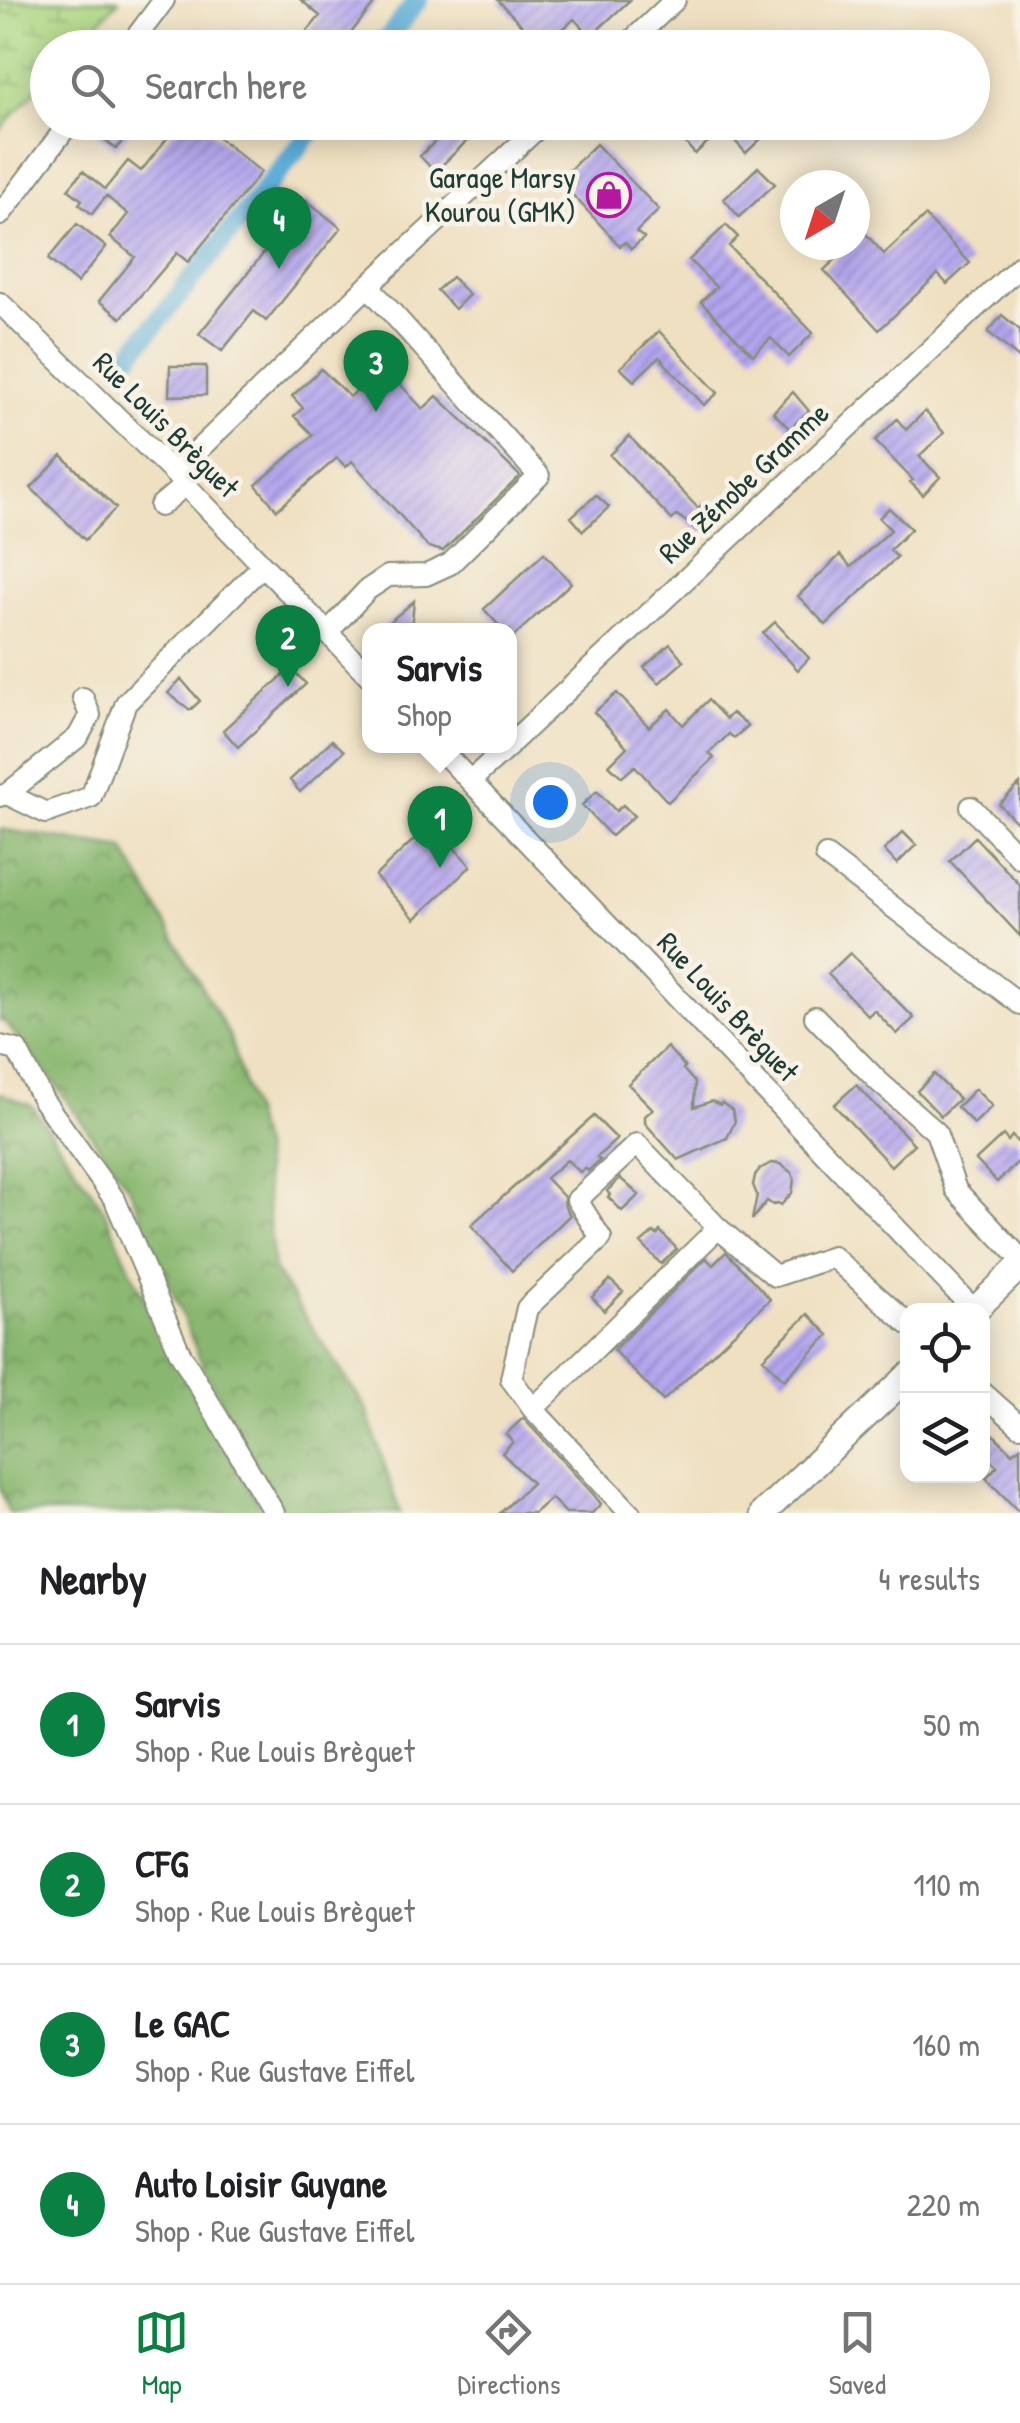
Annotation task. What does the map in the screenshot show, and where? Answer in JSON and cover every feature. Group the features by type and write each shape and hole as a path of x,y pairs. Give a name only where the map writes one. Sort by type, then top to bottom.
{"main road":[{"path":"982,1303 1020,1266"},
{"path":"763,1513 900,1384"}],"street":[{"path":"142,30 164,0"},
{"path":"643,30 675,0"},
{"path":"0,215 56,140"},
{"path":"160,506 180,479 368,286 525,140"},
{"name":"Rue Zénobe Gramme","path":"517,738 1020,266"},
{"path":"327,633 367,590 388,576 426,575 450,564 539,476 368,286"},
{"name":"Rue Louis Brèguet","path":"0,303 180,479 362,669"},
{"path":"82,698 90,715 78,736 4,796 46,813 91,797 126,703 262,566"},
{"name":"Rue Louis Brèguet","path":"444,753 968,1303"},
{"name":"Rue Zénobe Gramme","path":"472,780 501,753"},
{"path":"972,807 1020,858"},
{"path":"826,856 1020,1004"},
{"path":"814,1017 936,1132 956,1190 1020,1258"},
{"path":"0,1046 16,1050 43,1100 115,1200 180,1353 274,1513"},
{"path":"630,1513 533,1409 511,1379 528,1308 601,1238 577,1200 636,1144 718,1228 775,1276 833,1257 900,1317"},
{"path":"533,1409 718,1228"},
{"path":"983,1393 1020,1426"}],"green space":[{"path":"0,0 119,0 92,30 30,30 30,97 0,130"},
{"path":"0,829 124,849 229,1035 262,1147 274,1270 366,1408 400,1513 285,1513 274,1497 207,1376 131,1191 50,1077 3,1020 0,1022"},
{"path":"0,1093 32,1106 104,1209 192,1392 264,1513 9,1513 0,1488"}],"building":[{"path":"301,0 377,0 353,30 308,30 320,16"},
{"path":"498,0 630,0 598,30 585,30 574,19 562,30 526,30"},
{"path":"105,140 123,140 116,149"},
{"path":"166,140 221,140 261,172 188,262 177,253 121,318 99,301 135,257 110,237 128,214 106,196 92,214 68,189 83,171 105,189 128,161 141,171"},
{"path":"436,140 468,140 435,172 420,156"},
{"path":"683,140 710,140 695,154"},
{"path":"734,140 760,140 746,153"},
{"name":"Garage Marsy Kourou (GMK)","path":"596,144 659,210 636,232 644,238 631,249 625,242 620,246 559,180"},
{"path":"758,167 775,184 739,217 724,199"},
{"path":"306,200 341,228 266,321 254,311 222,351 199,334"},
{"path":"925,216 970,263 947,284 938,274 879,330 824,270 835,260 870,260 870,239 884,254"},
{"path":"77,224 106,247 77,283 48,259"},
{"path":"726,225 738,237 729,246 813,333 789,357 771,338 753,355 701,302 716,287 689,260"},
{"path":"452,277 469,295 455,309 437,290"},
{"path":"1002,315 1020,330 1020,359 988,332"},
{"path":"659,331 718,393 704,405 659,357 634,381 620,368"},
{"path":"170,366 206,366 206,395 169,396"},
{"path":"384,367 423,409 437,396 520,476 443,551 428,547 352,461 346,467 337,458 277,510 256,485 313,435 294,416 303,408 292,396 321,369 350,397"},
{"path":"793,392 809,411 790,429 773,412"},
{"path":"925,411 944,433 919,456 940,477 923,495 875,441 897,419 906,430"},
{"path":"629,436 698,508 705,502 718,514 700,532 677,515 672,520 610,455"},
{"path":"62,456 116,508 85,540 31,488"},
{"path":"596,495 609,507 583,531 571,517"},
{"path":"889,508 911,529 890,550 897,557 826,625 798,596 840,555 851,567 891,530 879,518"},
{"path":"544,553 571,583 517,633 517,623 497,623 484,609"},
{"path":"414,601 412,623 388,623"},
{"path":"775,622 809,658 798,670 763,633"},
{"path":"670,644 684,661 659,683 644,667"},
{"path":"291,668 306,684 238,747 223,730"},
{"path":"181,679 200,701 190,710 168,693"},
{"path":"617,693 649,727 669,709 683,725 708,700 726,719 732,713 748,726 734,738 729,734 709,753 714,758 668,802 635,766 622,777 609,765 627,747 594,712"},
{"path":"332,740 344,751 300,792 290,780"},
{"path":"1020,784 1020,826 999,804"},
{"path":"597,791 616,811 623,805 634,816 611,836 582,805"},
{"path":"435,820 447,832 443,836 471,866 415,919 375,876"},
{"path":"903,832 916,845 897,864 884,850"},
{"path":"975,837 1020,885 1020,936 950,861"},
{"path":"850,953 914,1018 897,1034 874,1010 868,1016 828,974"},
{"path":"667,1047 695,1083 694,1107 712,1101 722,1103 732,1110 735,1121 727,1138 678,1160 645,1123 645,1116 653,1109 628,1084"},
{"path":"934,1074 959,1099 941,1116 917,1091"},
{"path":"856,1085 914,1144 891,1166 834,1105"},
{"path":"975,1089 992,1106 974,1124 957,1107"},
{"path":"594,1116 617,1139 588,1171 585,1168 580,1172 567,1160 546,1178 564,1197 570,1215 512,1271 471,1225"},
{"path":"1003,1135 1008,1141 1012,1136 1020,1145 1020,1160 997,1182 976,1160"},
{"path":"771,1163 792,1173 792,1193 781,1205 767,1201 752,1220 757,1195 755,1176"},
{"path":"620,1178 639,1195 622,1211 607,1191"},
{"path":"660,1231 677,1249 661,1264 641,1243"},
{"path":"726,1252 770,1299 663,1401 613,1350 706,1258 713,1265"},
{"path":"610,1280 623,1292 604,1311 592,1297"},
{"path":"808,1314 829,1335 784,1380 763,1358"},
{"path":"523,1418 601,1504 592,1513 566,1513 551,1498 534,1513 500,1513 532,1483 502,1453 513,1442 506,1434"},
{"path":"990,1431 1012,1453 1020,1447 1020,1513 990,1482 990,1474 997,1466 990,1459"}],"waterway":[{"path":"394,30 418,0"},
{"path":"131,354 304,140"}],"place":[{"name":"Garage Marsy Kourou (GMK)","path":"609,195"},
{"name":"Auto Loisir Guyane","path":"279,269"},
{"name":"Le GAC","path":"376,412"},
{"name":"CFG","path":"288,687"},
{"name":"Sarvis","path":"440,868"}]}
